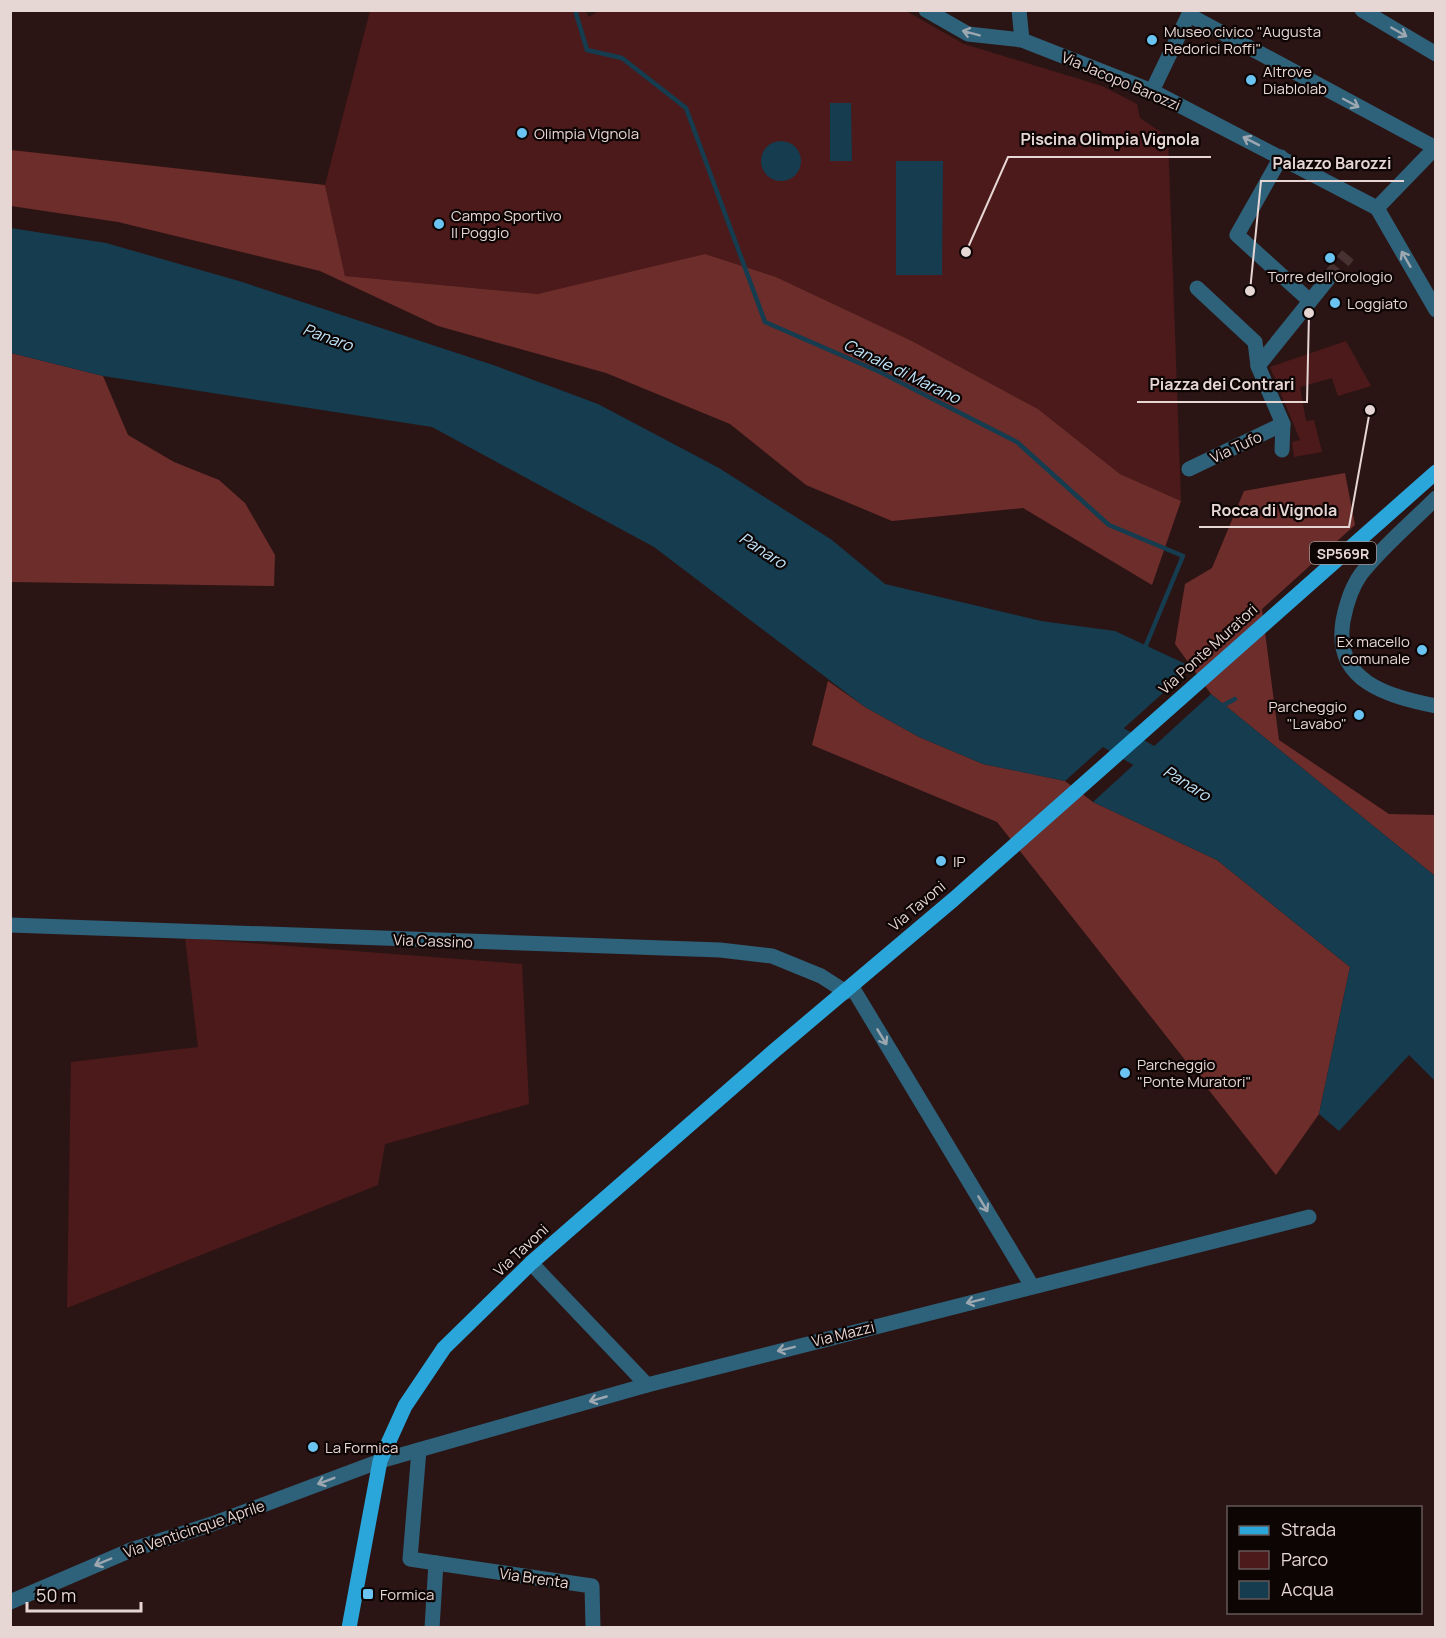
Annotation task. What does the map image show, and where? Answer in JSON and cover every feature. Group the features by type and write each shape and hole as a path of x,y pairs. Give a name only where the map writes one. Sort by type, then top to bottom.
{"main road":[{"name":"Via Ponte Muratori","path":"1005,853 1436,472"},
{"name":"Via Tavoni","path":"349,1628 380,1461 405,1406 444,1348 531,1263 1005,853"}],"street":[{"name":"Via Jacopo Barozzi","path":"926,10 968,34 1022,40 1152,91 1377,208"},
{"path":"1019,10 1022,40"},
{"path":"1362,10 1436,54"},
{"path":"1152,91 1190,13 1435,148 1377,208 1436,310"},
{"path":"1281,157 1237,235 1310,301"},
{"path":"1258,366 1328,279"},
{"path":"1197,288 1255,342 1258,366 1282,424 1282,450"},
{"name":"Via Tufo","path":"1189,469 1282,424"},
{"path":"1436,498 1360,576 1345,606 1341,640 1352,670 1368,684 1408,700 1436,706"},
{"name":"Via Cassino","path":"10,925 720,950 772,956 849,989"},
{"path":"849,989 1032,1286"},
{"name":"Via Mazzi","path":"380,1461 647,1384 1309,1217"},
{"path":"531,1263 647,1384"},
{"path":"420,1450 410,1559 436,1563 432,1628"},
{"name":"Via Venticinque Aprile","path":"10,1602 130,1550 212,1524 380,1461"},
{"name":"Via Brenta","path":"436,1563 591,1586 593,1628"}],"green space":[{"path":"585,10 589,17 600,10 906,11 964,44 1102,86 1137,104 1140,118 1168,137 1181,501 1120,474 1038,409 912,341 776,277 705,254 538,294 345,276 325,185 370,11"},
{"path":"1346,341 1371,386 1338,396 1332,378 1300,387 1306,421 1314,420 1322,452 1294,457 1292,442 1300,440 1270,367"},
{"path":"185,938 522,964 529,1104 385,1144 378,1185 67,1308 71,1062 198,1047"}],"shaded area":[{"path":"11,150 325,185 345,276 538,294 705,254 776,277 912,341 1038,409 1120,474 1181,501 1152,585 1023,508 892,521 806,485 730,424 606,373 438,326 320,271 118,222 11,206"},
{"path":"11,353 103,376 128,435 174,462 219,480 245,503 275,555 274,586 11,582"},
{"path":"1345,473 1355,525 1262,609 1279,740 1389,814 1435,815 1435,876 1211,694 1175,644 1185,584 1212,568 1244,491"},
{"path":"828,681 865,707 919,737 983,764 1065,781 1093,802 1217,860 1350,967 1319,1114 1276,1175 997,822 812,745"}],"water":[{"path":"830,103 851,103 852,161 830,161"},
{"path":"781,141 795,147 801,161 795,175 781,181 767,175 761,161 767,147"},
{"path":"896,161 943,161 942,275 896,275"},
{"path":"11,228 106,243 239,281 496,366 598,404 719,468 832,540 885,584 1041,621 1115,631 1192,667 1065,781 983,764 919,737 865,707 654,547 432,427 103,376 11,353"},
{"path":"1211,694 1435,876 1435,1081 1409,1055 1339,1131 1319,1114 1350,967 1217,860 1093,802"}],"waterway":[{"name":"Canale di Marano","path":"575,10 587,50 622,58 686,108 765,322 880,372 1017,442 1109,525 1183,556 1144,650"},
{"path":"1220,707 1235,699"},
{"name":"Panaro","path":"1080,722 1109,735 1175,774"}],"tunnel":[{"path":"1328,279 1348,255"}],"place":[{"name":"Museo civico \"Augusta Redorici Roffi\"","path":"1152,40"},
{"name":"Altrove Diablolab","path":"1251,80"},
{"name":"Olimpia Vignola","path":"522,133"},
{"name":"Campo Sportivo Il Poggio","path":"439,224"},
{"name":"Piscina Olimpia Vignola","path":"966,252"},
{"name":"Torre dell'Orologio","path":"1330,258"},
{"name":"Palazzo Barozzi","path":"1250,291"},
{"name":"Loggiato","path":"1335,303"},
{"name":"Piazza dei Contrari","path":"1309,313"},
{"name":"Rocca di Vignola","path":"1370,410"},
{"name":"Ex macello comunale","path":"1422,650"},
{"name":"Parcheggio \"Lavabo\"","path":"1359,715"},
{"name":"IP","path":"941,861"},
{"name":"Parcheggio \"Ponte Muratori\"","path":"1125,1073"},
{"name":"La Formica","path":"313,1447"},
{"name":"Formica","path":"368,1594"}]}
